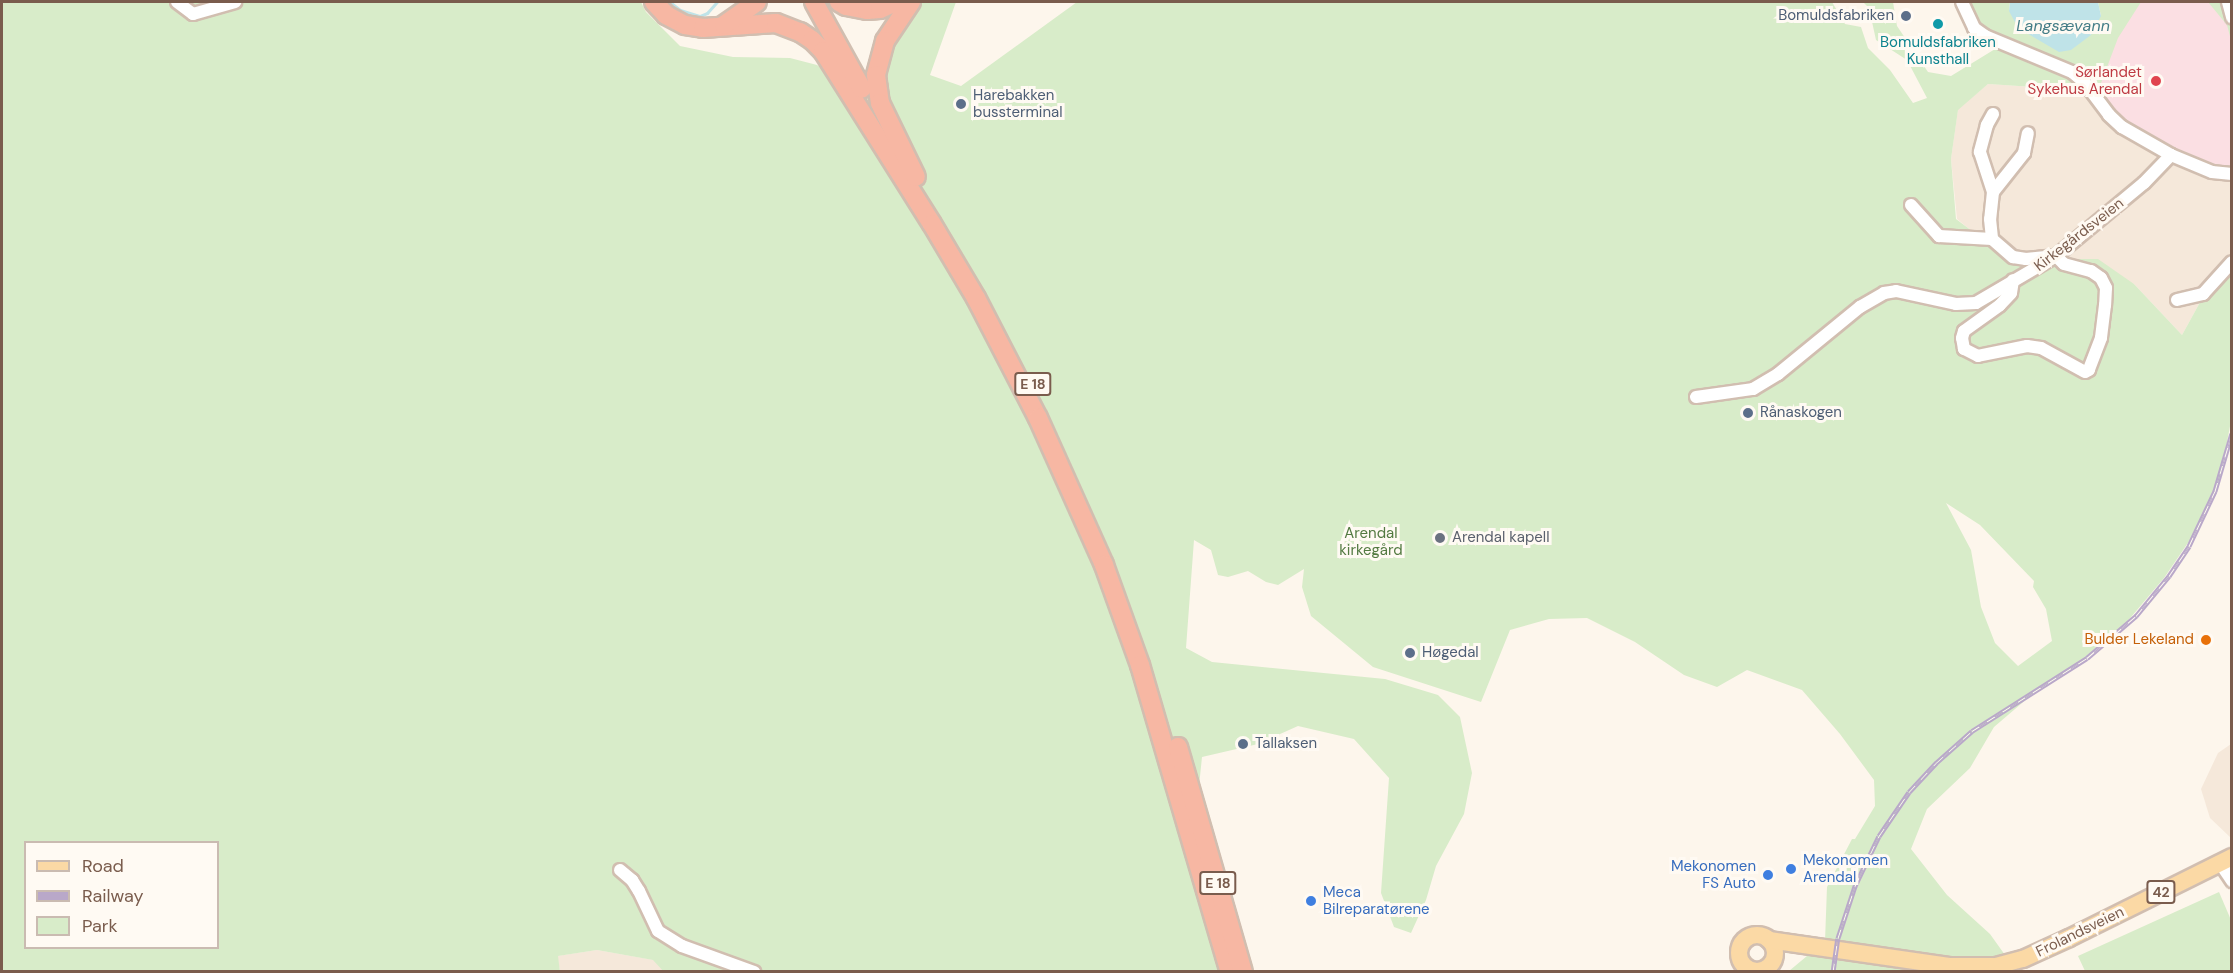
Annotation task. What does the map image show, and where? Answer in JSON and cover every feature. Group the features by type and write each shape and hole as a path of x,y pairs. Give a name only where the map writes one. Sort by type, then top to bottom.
{"highway":[{"name":"E 18","path":"654,2 666,15 685,25 703,28 776,23 800,32 823,51 868,119 976,298 1038,418 1104,565 1140,665 1230,972"},
{"path":"722,26 745,12 756,2"},
{"name":"E 18","path":"806,2 868,119"},
{"name":"E 18","path":"814,2 877,115 984,292 1027,373 1113,561 1152,664 1242,972"},
{"path":"838,2 867,10 880,9 896,2"},
{"name":"E 18","path":"911,2 885,42 876,75 880,103 918,182"}],"main road":[{"name":"Frolandsveien","path":"1769,940 1811,948 1981,970 2023,959 2226,860"},
{"name":"42","path":"1769,940 1756,936 1743,943 1740,956 1747,970 1758,971 1770,967"},
{"path":"1769,940 1775,951 1770,967"},
{"name":"Frolandsveien","path":"1770,967 1811,948"}],"street":[{"path":"177,2 194,14 236,2"},
{"path":"1962,2 1974,28 1985,36 2072,72 2085,83 2109,115 2122,127 2171,155 2212,172 2232,174"},
{"path":"2228,2 2232,17"},
{"path":"1993,114 1980,152 1994,192 1990,219 1992,239 2003,250 2017,258 2056,256 2064,264 2096,274 2106,288 2101,338 2089,370 2085,372 2041,348 2027,346 1978,356 1965,349 1962,338 1964,331 2000,305 2011,293 2013,280"},
{"path":"1994,192 2024,153 2028,133"},
{"name":"Kirkegårdsveien","path":"1696,397 1753,389 1778,374 1860,307 1884,293 1896,291 1968,304 1987,298 2013,280 2056,256 2144,183 2171,155"},
{"path":"1911,205 1939,236 1992,239"},
{"path":"2177,300 2203,294 2232,262"},
{"path":"2226,860 2232,881"},
{"path":"620,870 632,880 639,891 658,931 682,946 754,972"}],"shaded area":[{"name":"Sørlandet Sykehus Arendal","path":"2106,2 2231,2 2231,169 2199,168 2121,122 2096,99"},
{"path":"2232,40 2231,261 2204,295 2182,335 2134,284 2031,266 1979,237 1957,219 1951,159 1958,109 1988,84 2098,91"},
{"path":"2231,744 2231,838 2210,818 2201,789 2218,753"},
{"path":"597,950 654,960 664,971 560,971 557,956"}],"green space":[{"name":"Arendal kirkegård","path":"2,2 641,2 646,12 680,46 733,57 790,58 817,65 864,97 916,2 956,2 930,75 961,86 1077,2 1832,2 1845,24 1861,27 1868,48 1890,70 1913,103 1927,98 1907,60 1876,40 1869,8 1863,2 1893,2 1897,26 1928,72 1951,76 2000,46 1975,22 1967,2 2010,2 2009,11 2101,16 2098,2 2141,2 2118,38 2098,91 1988,84 1958,110 1951,159 1956,219 1980,237 2031,266 2060,259 2098,259 2134,284 2182,335 2204,295 2232,261 2231,421 2220,479 2196,531 2164,578 2126,623 2084,660 2036,691 1994,727 1970,768 1927,809 1911,849 1947,895 1990,934 2005,955 1991,971 1789,971 1825,941 1827,887 1852,839 1855,839 1875,806 1874,780 1840,734 1802,690 1747,670 1717,687 1684,675 1635,642 1587,618 1549,619 1510,630 1481,702 1373,667 1311,616 1302,587 1304,569 1278,585 1266,582 1248,571 1228,577 1218,575 1211,550 1194,540 1186,648 1212,662 1385,679 1438,695 1460,717 1472,773 1464,814 1436,866 1426,900 1411,933 1394,927 1381,893 1389,778 1354,739 1298,726 1258,744 1202,757 1197,806 1241,971 664,972 653,960 597,950 558,956 560,972 2,972","holes":["1946,503 1980,525 2034,581 2033,587 2046,609 2052,641 2018,666 1995,643 1981,607 1971,550"]},
{"path":"2208,2 2231,2 2231,40 2227,25"},
{"path":"2219,892 2231,920 2231,971 2085,971 2078,956"}],"water":[{"name":"Langsævann","path":"2010,2 2098,2 2101,16 2091,35 2071,50 2059,52 2018,28 2009,11"}],"waterway":[{"path":"671,3 680,10 700,16 707,13 717,2"}],"railway":[{"path":"1833,972 1838,938 1855,886 1879,836 1909,792 1936,763 1972,731 2087,658 2136,616 2169,576 2189,546 2215,491 2232,433"}],"place":[{"name":"Bomuldsfabriken","path":"1906,16"},
{"name":"Bomuldsfabriken Kunsthall","path":"1938,24"},
{"name":"Sørlandet Sykehus Arendal","path":"2156,81"},
{"name":"Harebakken bussterminal","path":"961,104"},
{"name":"Rånaskogen","path":"1748,413"},
{"name":"Arendal kapell","path":"1440,538"},
{"name":"Bulder Lekeland","path":"2206,640"},
{"name":"Høgedal","path":"1410,653"},
{"name":"Tallaksen","path":"1243,744"},
{"name":"Mekonomen Arendal","path":"1791,869"},
{"name":"Mekonomen FS Auto","path":"1768,875"},
{"name":"Meca Bilreparatørene","path":"1311,901"}]}
